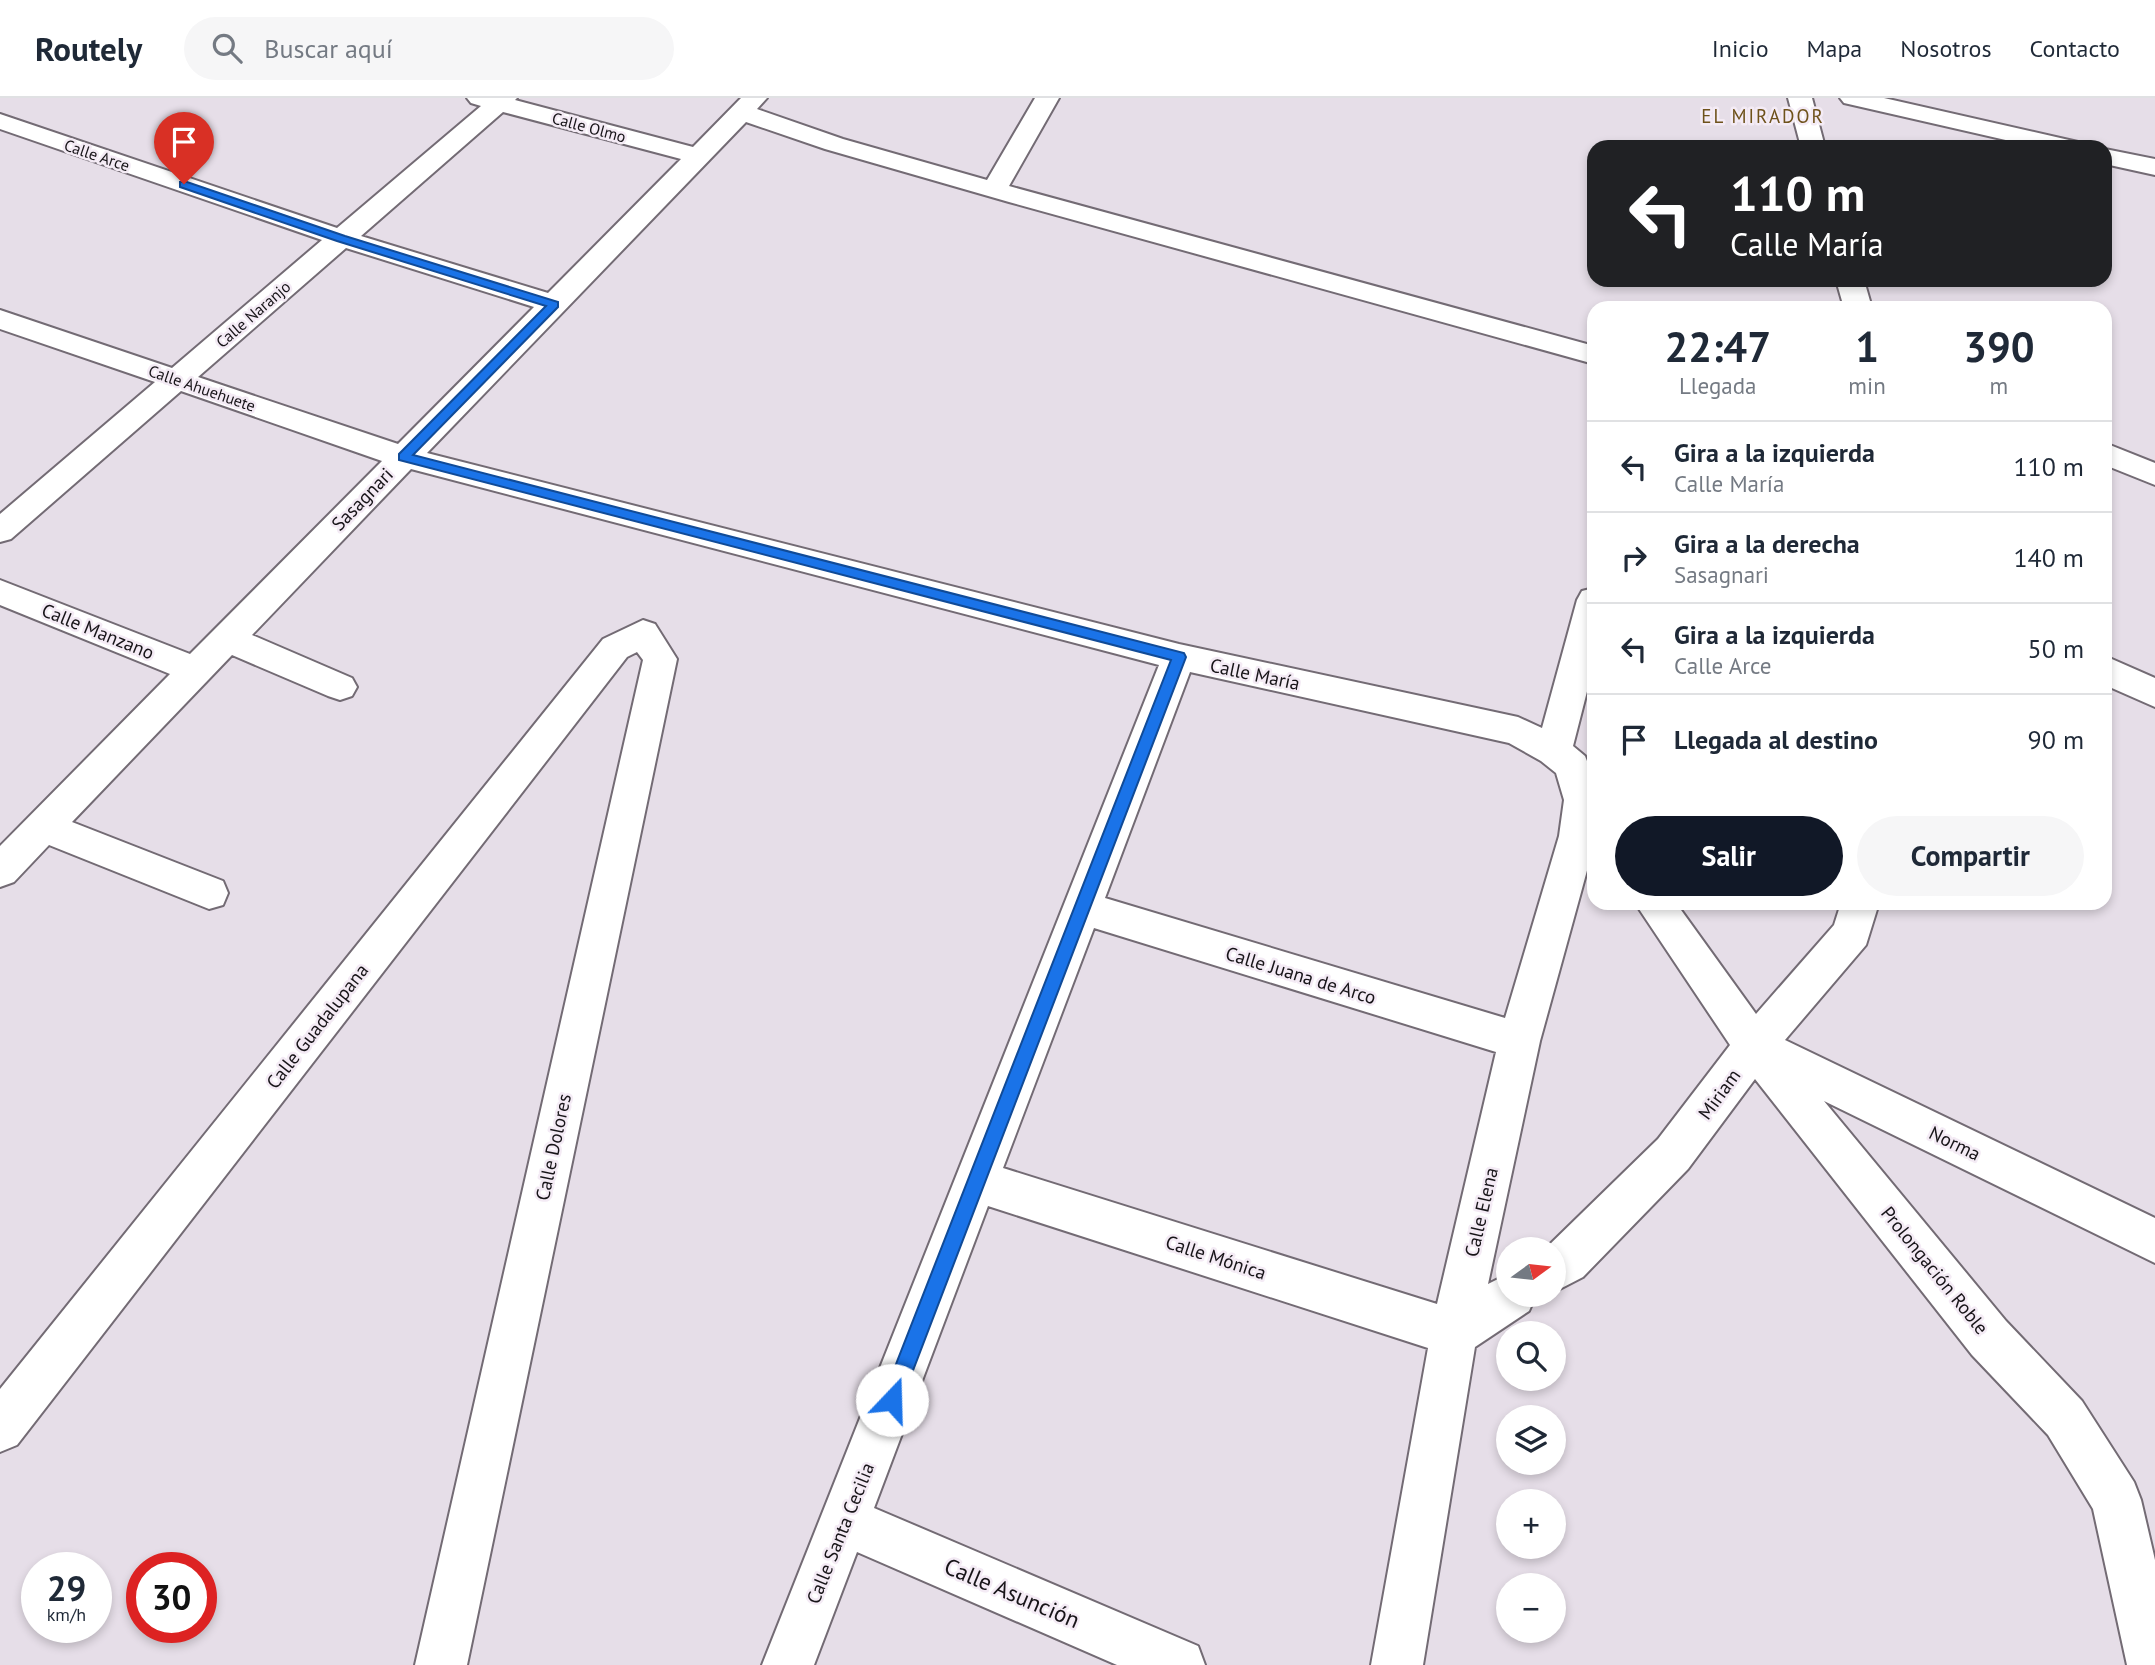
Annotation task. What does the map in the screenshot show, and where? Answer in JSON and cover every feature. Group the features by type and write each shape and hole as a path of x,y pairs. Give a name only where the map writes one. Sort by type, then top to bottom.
{"street":[{"path":"995,189 1047,98"},
{"path":"1800,98 1811,140"},
{"path":"1852,98 1945,108 2047,140"},
{"name":"Calle Olmo","path":"495,100 699,156"},
{"name":"Calle Naranjo","path":"0,531 341,238 495,100"},
{"path":"748,105 834,144 1405,306 1587,353"},
{"name":"Sasagnari","path":"0,871 748,105"},
{"name":"Calle Arce","path":"0,121 341,238 554,304"},
{"path":"2112,158 2155,167"},
{"name":"Calle Ahuehuete","path":"0,319 403,457"},
{"path":"2112,456 2155,475"},
{"name":"Calle María","path":"403,457 1179,657 1518,731 1579,787"},
{"name":"Calle Manzano","path":"0,592 195,670"},
{"name":"Calle Guadalupana","path":"0,1428 615,648 643,634"},
{"name":"Calle Dolores","path":"441,1665 660,659 643,634"},
{"path":"226,638 340,687"},
{"name":"Calle Santa Cecilia","path":"788,1665 1179,657"},
{"path":"2112,672 2155,694"},
{"name":"Calle Elena","path":"1397,1665 1454,1333 1519,1041 1578,836 1587,687"},
{"path":"44,827 209,893"},
{"name":"Calle Juana de Arco","path":"1082,908 1519,1041"},
{"name":"Prolongación Roble","path":"1659,910 1755,1046 1989,1338 2065,1418 2116,1500 2153,1665"},
{"name":"Miriam","path":"1566,1262 1673,1154 1755,1046 1852,933 1858,910"},
{"name":"Norma","path":"1755,1046 2155,1241"},
{"name":"Calle Mónica","path":"977,1181 1454,1333"},
{"path":"1454,1333 1496,1306"},
{"name":"Calle Asunción","path":"845,1521 1179,1665"}],"district":[{"name":"EL MIRADOR","path":"1763,116"}],"route":[{"path":"184,184 341,238 554,304 403,457 1179,657 892,1400"}]}
